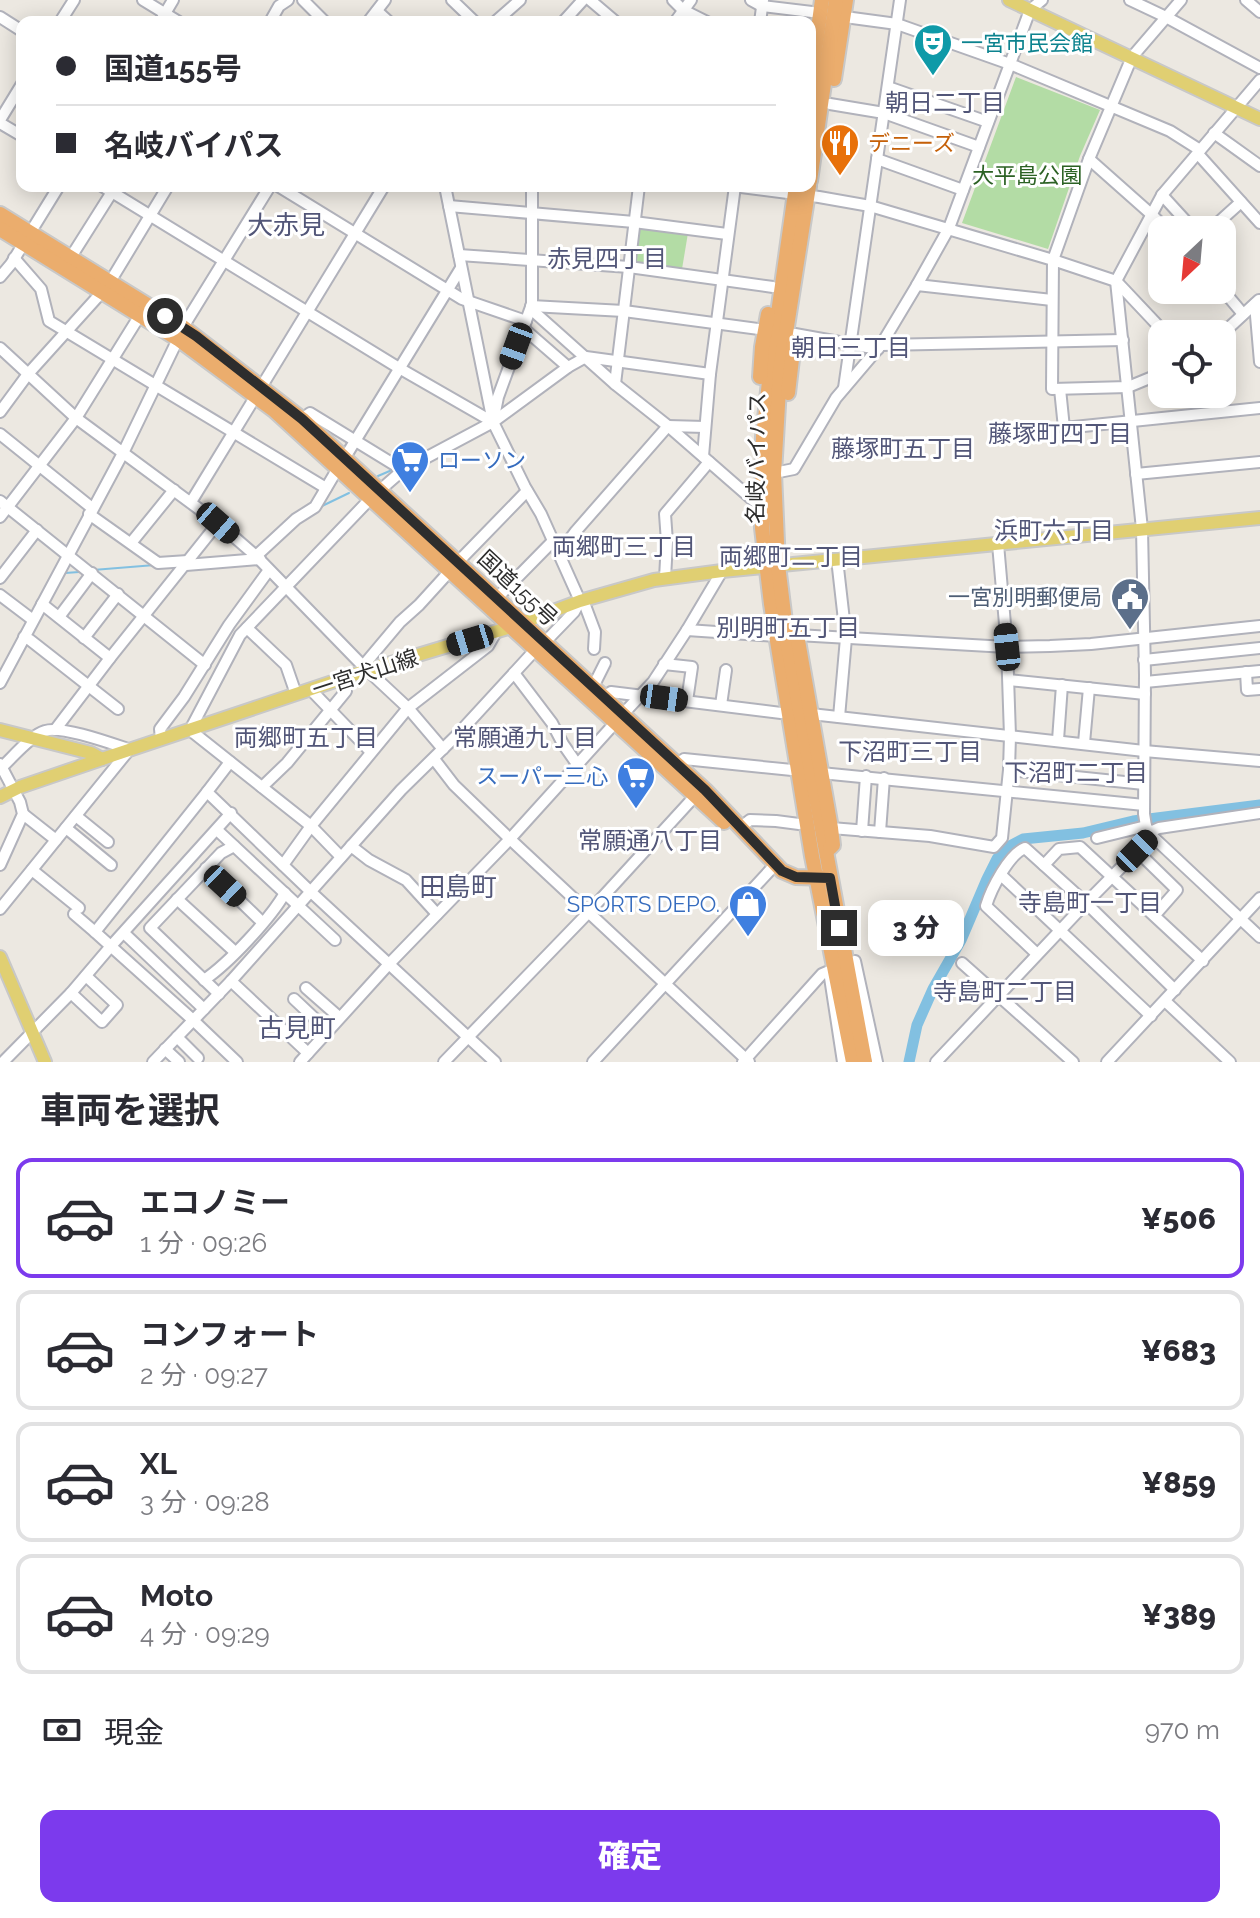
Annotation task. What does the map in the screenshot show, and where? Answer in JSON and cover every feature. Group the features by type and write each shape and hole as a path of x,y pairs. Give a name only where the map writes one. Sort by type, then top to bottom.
{"highway":[{"name":"名岐バイパス","path":"816,132 836,0"},
{"path":"818,123 831,98 846,0"},
{"path":"825,73 831,98"},
{"name":"名岐バイパス","path":"803,192 785,265 771,363 763,437 762,528 785,621 821,880 840,969 865,1062"},
{"name":"名岐バイパス","path":"804,192 804,217 780,371 772,566 777,640 819,854"},
{"name":"国道155号","path":"0,214 27,238 180,333 302,419 341,464"},
{"path":"776,438 784,418 811,233 804,217"},
{"name":"国道155号","path":"0,229 71,257 140,315 180,333"},
{"path":"762,528 754,501 755,435 762,347 773,287 785,265"},
{"path":"791,300 797,318"},
{"path":"762,347 771,363"},
{"name":"国道155号","path":"260,392 275,411 375,494 619,718 695,796 773,867 788,878 806,883 821,880"},
{"name":"国道155号","path":"454,567 496,599 518,625"},
{"path":"777,640 771,656 803,850 819,854 833,845 831,828 797,635 785,621"},
{"name":"国道155号","path":"540,645 599,692 619,718 677,765 782,871 796,877 821,880"},
{"name":"名岐バイパス","path":"821,880 834,900 853,1062"}],"main road":[{"path":"1009,0 1260,119"},
{"name":"一宮犬山線","path":"0,797 102,759 344,679 366,668 496,632 582,600 654,580 1260,518"},
{"path":"0,730 91,753 102,759"},
{"path":"0,957 45,1062"}],"street":[{"path":"143,0 161,16"},
{"path":"303,0 319,16"},
{"path":"452,0 469,16"},
{"path":"502,16 520,0"},
{"path":"568,16 583,0"},
{"path":"590,0 609,16"},
{"path":"673,0 695,16"},
{"path":"679,16 691,0"},
{"path":"751,0 817,4"},
{"path":"843,390 900,0"},
{"path":"774,473 794,469 836,398 880,347 917,285 949,228 1030,10 1042,0"},
{"path":"1130,0 1260,68"},
{"path":"1148,379 1128,387 1052,389 1053,260 1089,159 1132,57 1181,0"},
{"path":"1246,0 1260,12"},
{"path":"845,17 897,24 1010,64 1170,131 1199,152 1260,223"},
{"path":"936,1062 1137,851 1147,823 1142,529 1116,281 1162,195 1260,80"},
{"path":"888,87 988,122"},
{"path":"0,122 16,94"},
{"path":"831,98 884,113 979,147"},
{"path":"1214,133 1260,166"},
{"path":"877,159 963,190"},
{"path":"1089,159 1151,214"},
{"path":"816,191 949,228 1116,281 1153,320"},
{"path":"0,277 55,192"},
{"path":"71,257 105,192"},
{"path":"112,192 493,422"},
{"path":"0,412 28,374 106,287 164,192"},
{"path":"0,683 123,453 180,333 266,192"},
{"path":"288,192 448,290 524,324 568,367"},
{"path":"191,502 380,192"},
{"path":"446,192 493,422 582,600 595,632 594,649"},
{"path":"493,422 498,397 531,307 532,192"},
{"path":"615,384 638,192"},
{"path":"665,578 665,514 706,459 705,427 710,374 733,192"},
{"path":"1162,195 1181,216"},
{"path":"1226,216 1241,202"},
{"path":"449,206 634,222 727,234"},
{"path":"459,255 629,267 773,287"},
{"path":"14,258 41,289 49,321 326,488"},
{"path":"0,434 90,511 158,563 258,558 296,519 315,507 461,268"},
{"path":"917,285 1052,300"},
{"path":"1236,321 1258,302"},
{"path":"1258,302 1260,362"},
{"path":"1235,304 1243,314"},
{"path":"531,307 624,311 766,330"},
{"path":"531,307 615,384 754,501"},
{"path":"0,517 4,504 40,466 76,418 140,315"},
{"path":"795,334 880,347 1123,340"},
{"path":"0,348 76,418 191,502 258,558 408,708 443,749"},
{"path":"341,857 311,826 190,730 240,635 375,494 403,470 493,422 586,357 710,374"},
{"path":"1060,389 1064,428 1260,408"},
{"path":"302,419 310,413 403,470"},
{"path":"668,426 705,427"},
{"path":"559,554 668,426"},
{"path":"1136,474 1260,462"},
{"path":"131,543 174,490"},
{"path":"366,668 400,622 527,491"},
{"path":"4,504 205,665"},
{"path":"55,730 218,523"},
{"path":"0,578 37,530"},
{"path":"496,599 553,541"},
{"path":"831,828 930,836 994,847 1002,838 1010,736 1007,647 998,544"},
{"path":"837,559 846,638 839,717"},
{"path":"161,739 160,729 269,570"},
{"path":"300,1062 653,682 722,571"},
{"path":"59,617 92,573"},
{"path":"84,638 118,594"},
{"path":"0,595 33,620"},
{"path":"153,1062 231,981 401,790 434,759 582,600"},
{"path":"42,604 110,658"},
{"path":"797,635 1007,647 1091,644 1260,626"},
{"path":"247,628 286,665 296,694"},
{"path":"687,630 777,640"},
{"path":"283,865 370,751 408,708 488,646 496,632"},
{"path":"24,637 118,709"},
{"path":"1144,660 1260,648"},
{"path":"605,663 599,692 781,713"},
{"path":"664,664 692,667 687,701"},
{"path":"721,705 726,670"},
{"path":"1145,682 1260,671"},
{"path":"1246,672 1247,690 1260,689"},
{"path":"514,673 552,723 577,764"},
{"path":"262,787 332,710 346,691 344,679"},
{"path":"1009,680 1145,694"},
{"path":"1058,740 1062,685"},
{"path":"1084,743 1089,688"},
{"path":"311,690 370,751"},
{"path":"811,714 1260,761"},
{"path":"0,909 130,750 83,735 45,730 1,765 23,814 56,840"},
{"path":"434,759 454,785 746,1061 822,974 840,969"},
{"path":"677,765 684,759 792,770"},
{"path":"95,932 230,762"},
{"path":"1009,770 1144,784"},
{"path":"821,773 1006,791 1159,828 1260,813"},
{"path":"862,831 866,776"},
{"path":"880,832 884,778"},
{"path":"207,792 495,1062"},
{"path":"444,1062 588,913 695,796"},
{"path":"3,1062 71,993 231,813"},
{"path":"0,865 23,814"},
{"path":"76,816 108,842"},
{"path":"741,827 750,820 799,824"},
{"path":"1097,838 1147,823"},
{"path":"1147,823 1260,937"},
{"path":"66,828 111,865"},
{"path":"217,830 335,940"},
{"path":"219,994 150,928 221,853 234,846"},
{"path":"351,846 369,860 406,880 437,914"},
{"path":"1044,865 1059,849 1080,847 1203,961"},
{"path":"1037,954 986,906 1015,853 1025,848 1175,990"},
{"path":"1137,851 1177,890 1155,915"},
{"path":"593,1062 773,867"},
{"path":"206,868 262,922"},
{"path":"32,870 237,1062"},
{"path":"1001,875 1151,1016"},
{"path":"204,980 235,952 285,893"},
{"path":"1107,1062 1260,898"},
{"path":"177,899 235,952"},
{"path":"124,933 204,1009"},
{"path":"962,963 1073,1062"},
{"path":"840,969 843,1062"},
{"path":"840,969 877,1062"},
{"path":"71,993 102,1022 117,1005 86,976"},
{"path":"231,981 308,1053"},
{"path":"306,988 339,1017"},
{"path":"294,999 328,1031"},
{"path":"1165,1001 1230,1062"},
{"path":"177,1037 198,1058"},
{"path":"165,1049 179,1062"}],"green space":[{"name":"大平島公園","path":"1016,77 1100,110 1080,156 1048,249 962,223"},
{"path":"638,226 688,233 682,269 633,262"}],"waterway":[{"path":"404,464 417,457"},
{"path":"378,476 392,470"},
{"path":"320,507 349,493"},
{"path":"93,570 155,565"},
{"path":"65,573 79,572"},
{"path":"909,1062 917,1025 933,989 961,940 987,879 1004,849 1023,839 1083,833 1133,821 1260,805"}],"place":[{"name":"一宮市民会館","path":"933,77"},
{"name":"デニーズ","path":"840,177"},
{"name":"ローソン","path":"410,494"},
{"name":"一宮別明郵便局","path":"1130,631"},
{"name":"スーパー三心","path":"636,810"},
{"name":"SPORTS DEPO.","path":"748,938"}],"district":[{"name":"朝日二丁目","path":"945,103"},
{"name":"大赤見","path":"286,225"},
{"name":"赤見四丁目","path":"607,259"},
{"name":"朝日三丁目","path":"851,348"},
{"name":"藤塚町四丁目","path":"1060,434"},
{"name":"藤塚町五丁目","path":"903,449"},
{"name":"浜町六丁目","path":"1054,531"},
{"name":"両郷町三丁目","path":"624,547"},
{"name":"両郷町二丁目","path":"791,557"},
{"name":"別明町五丁目","path":"788,628"},
{"name":"両郷町五丁目","path":"306,738"},
{"name":"常願通九丁目","path":"525,738"},
{"name":"下沼町三丁目","path":"910,752"},
{"name":"下沼町二丁目","path":"1076,773"},
{"name":"常願通八丁目","path":"650,841"},
{"name":"田島町","path":"458,887"},
{"name":"寺島町一丁目","path":"1090,903"},
{"name":"寺島町二丁目","path":"1005,992"},
{"name":"古見町","path":"297,1028"}],"route":[{"path":"165,316 196,336 302,419 705,790 782,871 796,877 830,878 839,928"}]}
